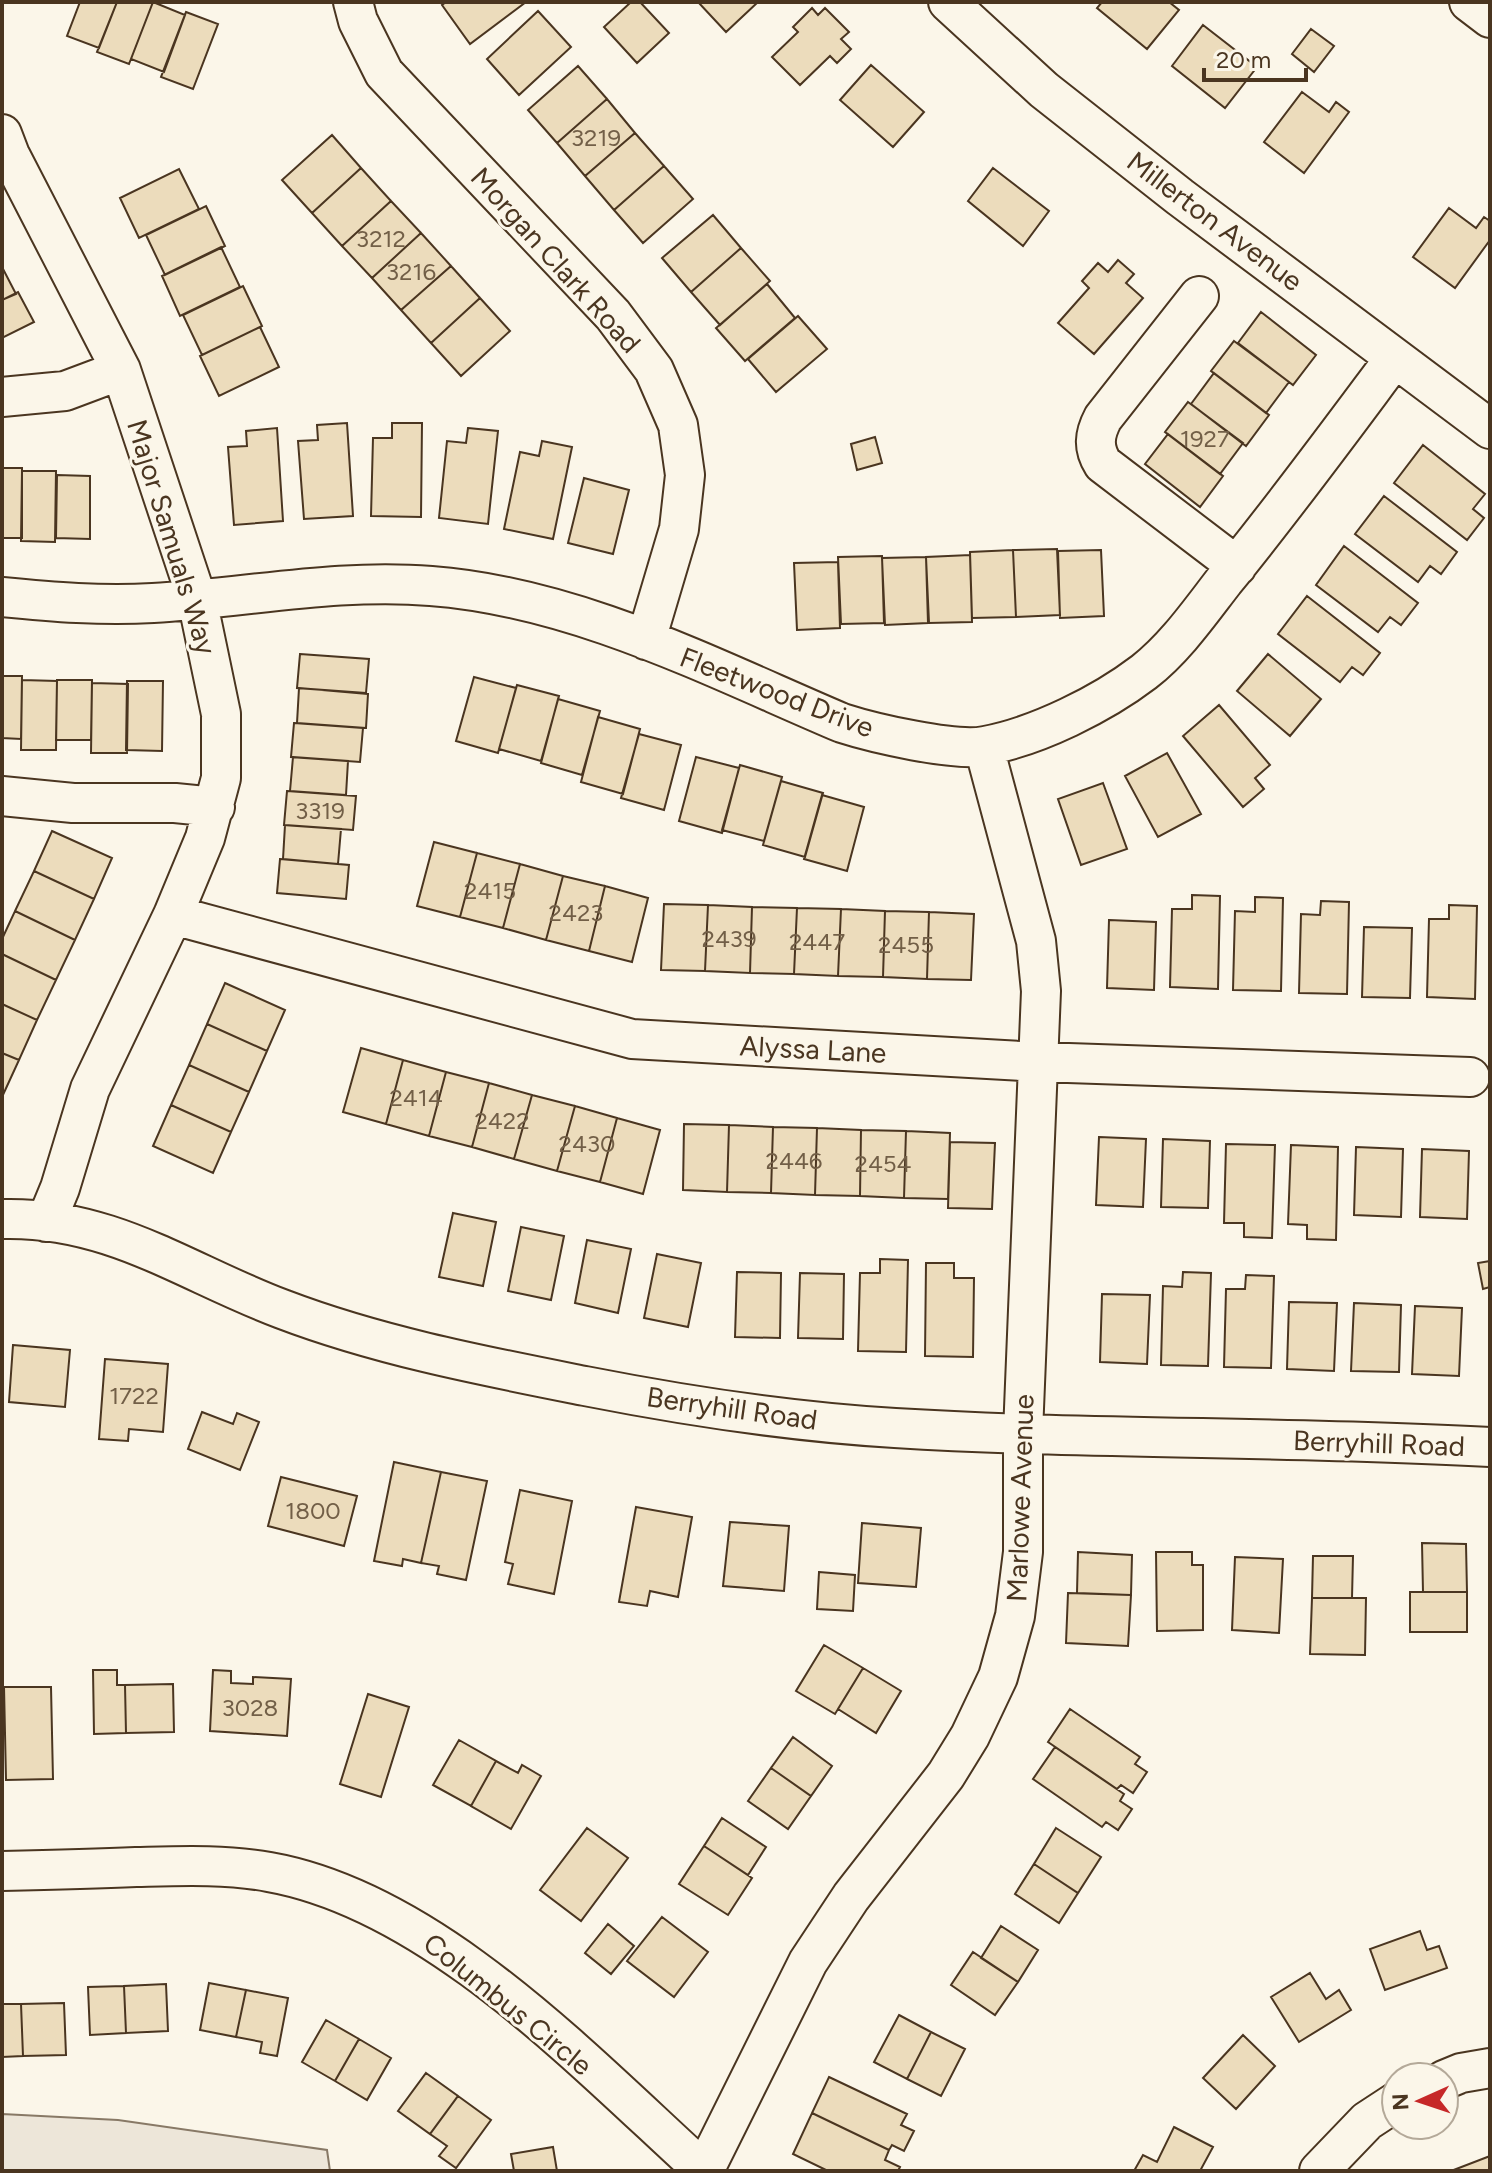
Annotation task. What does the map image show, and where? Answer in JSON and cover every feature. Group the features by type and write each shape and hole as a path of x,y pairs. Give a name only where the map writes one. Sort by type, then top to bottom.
{"street":[{"name":"Morgan Clark Road","path":"353,2 358,21 384,73 613,315 654,370 678,425 685,475 679,529 646,640"},
{"name":"Millerton Avenue","path":"948,2 1044,90 1180,197 1490,429"},
{"path":"1469,2 1490,18"},
{"name":"Major Samuals Way","path":"2,134 121,370 197,599 221,714 221,778 205,838 173,915 90,1089 60,1188 46,1222"},
{"path":"1199,296 1103,418 1096,430 1095,444 1103,464 1237,566"},
{"name":"Fleetwood Drive","path":"2,597 110,605 323,586 430,585 562,611 646,640 842,723 868,731 946,745 984,747 1055,724 1106,699 1147,670 1237,566 1394,359"},
{"path":"2,397 65,391 121,370"},
{"name":"Marlowe Avenue","path":"704,2171 808,1962 851,1897 946,1775 970,1736 998,1677 1015,1616 1023,1552 1023,1433 1041,991 1036,941 984,747"},
{"path":"2,796 73,803 175,803 215,807"},
{"name":"Alyssa Lane","path":"173,915 632,1039 1039,1062 1470,1077"},
{"name":"Berryhill Road","path":"2,1219 46,1222 112,1235 141,1245 281,1309 470,1363 591,1387 799,1420 895,1428 1490,1447"},
{"name":"Columbus Circle","path":"2,1871 205,1865 269,1872 358,1898 413,1928 501,1991 704,2171"},
{"path":"1460,2073 1490,2068"},
{"path":"1319,2171 1367,2121 1380,2112"}],"shaded area":[{"path":"2,2114 118,2120 327,2150 330,2171 2,2171"}],"building":[{"path":"80,2 117,2 99,48 67,36"},
{"path":"117,2 153,2 129,64 97,52"},
{"path":"153,2 185,15 164,72 131,59"},
{"path":"446,2 526,2 470,44 442,5"},
{"path":"631,2 640,2 669,33 637,63 604,27"},
{"path":"698,2 758,2 726,32"},
{"path":"1102,2 1169,2 1179,10 1147,49 1097,8"},
{"path":"812,8 818,15 825,8 849,32 841,39 851,49 837,63 830,56 800,85 772,57 798,32 793,27"},
{"path":"538,11 571,47 519,95 487,59"},
{"path":"186,12 218,24 193,89 161,77"},
{"path":"1203,25 1257,67 1225,108 1172,66"},
{"path":"1311,29 1334,46 1314,72 1292,54"},
{"path":"871,65 924,112 893,147 840,100"},
{"path":"578,66 607,99 557,143 528,110"},
{"path":"1302,92 1329,112 1336,102 1349,112 1304,173 1264,142"},
{"path":"607,99 635,133 585,176 557,143"},
{"path":"635,133 664,166 614,210 585,176"},
{"path":"332,135 361,168 312,213 282,180"},
{"path":"664,166 693,199 643,243 614,210"},
{"path":"361,168 391,201 342,246 312,213"},
{"path":"993,168 1049,211 1023,246 968,201"},
{"path":"179,169 199,209 139,238 120,198"},
{"path":"391,201 421,233 372,278 342,246"},
{"path":"206,206 225,246 165,275 146,235"},
{"path":"1449,208 1476,228 1484,217 1490,221 1490,240 1455,288 1413,257"},
{"path":"713,215 741,248 691,292 662,258"},
{"path":"421,233 451,266 401,310 372,278"},
{"path":"221,247 240,287 180,316 162,276"},
{"path":"741,248 770,281 720,325 691,292"},
{"path":"1118,260 1134,274 1126,283 1143,298 1094,354 1058,323 1089,288 1082,281 1098,263 1108,272"},
{"path":"451,266 480,298 431,343 401,310"},
{"path":"2,267 16,294 2,300"},
{"path":"767,284 795,318 745,361 716,328"},
{"path":"243,286 262,326 202,355 183,315"},
{"path":"18,292 34,322 2,338 2,300"},
{"path":"480,298 510,331 461,376 431,343"},
{"path":"1261,312 1316,355 1293,385 1238,343"},
{"path":"798,316 827,349 776,392 748,359"},
{"path":"260,327 279,367 219,396 200,356"},
{"path":"1234,341 1289,382 1266,413 1211,371"},
{"path":"1214,373 1269,415 1246,446 1191,404"},
{"path":"1188,402 1243,443 1220,474 1165,432"},
{"path":"347,423 353,516 304,519 298,441 318,440 317,425"},
{"path":"392,423 422,423 421,517 371,516 373,438 392,438"},
{"path":"277,428 283,521 234,525 228,447 247,446 246,431"},
{"path":"468,428 498,431 488,524 439,518 447,441 466,443"},
{"path":"1168,434 1223,476 1200,507 1145,464"},
{"path":"875,437 882,463 857,470 851,444"},
{"path":"542,441 572,447 553,539 504,529 520,452 539,456"},
{"path":"1423,445 1485,494 1473,509 1484,518 1467,540 1394,483"},
{"path":"2,468 22,468 22,538 2,538"},
{"path":"22,471 56,471 55,542 21,541"},
{"path":"57,475 90,476 90,539 56,538"},
{"path":"584,478 629,490 613,554 568,543"},
{"path":"1384,496 1457,552 1441,574 1430,566 1418,582 1355,534"},
{"path":"1344,546 1418,603 1401,625 1390,617 1378,632 1316,585"},
{"path":"1057,549 1060,615 1016,617 1013,550"},
{"path":"1013,550 1016,617 972,618 970,552"},
{"path":"1101,550 1104,616 1060,618 1058,551"},
{"path":"970,555 972,622 929,623 926,557"},
{"path":"882,556 884,623 841,624 838,557"},
{"path":"926,557 928,623 885,625 882,558"},
{"path":"838,562 840,628 797,630 794,563"},
{"path":"1307,596 1380,653 1363,675 1352,667 1340,682 1278,634"},
{"path":"300,654 369,659 366,693 297,688"},
{"path":"1268,654 1321,699 1290,736 1237,691"},
{"path":"2,676 22,676 21,739 2,738"},
{"path":"474,677 516,688 498,753 456,741"},
{"path":"22,680 57,681 56,750 21,750"},
{"path":"57,680 92,680 91,740 56,740"},
{"path":"127,681 163,681 162,751 126,750"},
{"path":"92,683 128,684 127,753 91,753"},
{"path":"517,685 559,696 541,761 499,749"},
{"path":"299,688 368,694 366,728 297,723"},
{"path":"558,699 600,711 582,775 541,763"},
{"path":"1219,705 1270,765 1255,778 1264,789 1243,807 1183,736"},
{"path":"598,717 640,729 623,794 581,782"},
{"path":"294,723 363,728 360,762 291,757"},
{"path":"639,734 681,745 664,810 621,798"},
{"path":"1167,753 1201,814 1158,837 1125,776"},
{"path":"293,757 348,761 346,795 290,791"},
{"path":"696,757 739,768 722,833 679,821"},
{"path":"740,765 782,777 764,841 722,830"},
{"path":"781,781 823,793 805,857 763,845"},
{"path":"1103,783 1127,849 1081,865 1058,799"},
{"path":"287,791 356,796 353,830 284,825"},
{"path":"822,795 864,807 847,871 804,859"},
{"path":"285,825 341,829 338,864 283,859"},
{"path":"52,831 112,858 94,899 34,871"},
{"path":"434,842 477,853 460,917 417,906"},
{"path":"477,853 520,864 503,928 460,917"},
{"path":"280,859 349,865 346,899 277,893"},
{"path":"520,864 563,876 546,940 503,928"},
{"path":"34,871 94,899 75,940 15,911"},
{"path":"563,876 605,886 589,951 546,940"},
{"path":"605,886 648,898 632,962 589,951"},
{"path":"1192,895 1220,896 1218,989 1170,987 1172,909 1192,909"},
{"path":"1255,897 1283,898 1281,991 1233,990 1235,911 1255,912"},
{"path":"1321,901 1349,902 1347,994 1299,993 1301,914 1320,915"},
{"path":"664,904 708,905 705,971 661,970"},
{"path":"708,905 752,907 750,973 705,971"},
{"path":"1449,905 1477,906 1475,999 1427,997 1429,919 1449,919"},
{"path":"752,907 797,908 794,974 750,973"},
{"path":"797,908 841,909 838,976 794,974"},
{"path":"841,909 885,911 883,977 838,976"},
{"path":"15,911 75,940 56,980 2,954 2,939"},
{"path":"885,911 929,912 927,979 883,977"},
{"path":"929,912 974,914 971,980 927,979"},
{"path":"1109,920 1156,922 1154,990 1107,988"},
{"path":"1364,927 1412,928 1410,998 1362,997"},
{"path":"2,954 56,980 37,1020 2,1004"},
{"path":"225,983 285,1010 267,1051 207,1024"},
{"path":"2,1004 37,1020 19,1060 2,1053"},
{"path":"207,1024 267,1051 249,1092 189,1065"},
{"path":"361,1048 403,1060 386,1124 343,1112"},
{"path":"2,1053 19,1060 2,1097"},
{"path":"403,1060 446,1072 429,1136 386,1124"},
{"path":"189,1065 249,1092 231,1132 171,1105"},
{"path":"446,1072 489,1083 472,1147 429,1136"},
{"path":"489,1083 532,1095 514,1159 472,1147"},
{"path":"532,1095 575,1106 557,1171 514,1159"},
{"path":"171,1105 231,1132 213,1173 153,1146"},
{"path":"575,1106 617,1118 600,1182 557,1171"},
{"path":"617,1118 660,1130 643,1194 600,1182"},
{"path":"684,1124 729,1125 727,1192 683,1190"},
{"path":"729,1125 773,1127 771,1193 727,1192"},
{"path":"773,1127 817,1128 815,1195 771,1193"},
{"path":"817,1128 861,1130 860,1196 815,1195"},
{"path":"861,1130 906,1131 904,1198 860,1196"},
{"path":"906,1131 950,1133 948,1199 904,1198"},
{"path":"1099,1137 1146,1139 1143,1207 1096,1205"},
{"path":"1163,1139 1210,1141 1208,1208 1161,1207"},
{"path":"950,1142 995,1143 992,1209 948,1208"},
{"path":"1226,1144 1275,1145 1272,1238 1244,1237 1244,1223 1224,1223"},
{"path":"1291,1145 1338,1147 1336,1240 1307,1239 1307,1225 1288,1224"},
{"path":"1356,1147 1403,1149 1401,1217 1354,1215"},
{"path":"1422,1149 1469,1151 1467,1219 1420,1217"},
{"path":"453,1213 496,1222 483,1286 439,1277"},
{"path":"521,1227 564,1236 551,1300 508,1291"},
{"path":"587,1240 631,1249 618,1313 575,1303"},
{"path":"657,1254 701,1263 688,1327 644,1318"},
{"path":"880,1259 908,1260 906,1352 858,1351 860,1273 880,1273"},
{"path":"1490,1261 1490,1287 1483,1289 1478,1263"},
{"path":"926,1263 954,1263 954,1278 974,1278 973,1357 925,1356"},
{"path":"737,1272 781,1273 780,1338 735,1337"},
{"path":"1183,1272 1211,1273 1208,1366 1161,1365 1163,1286 1182,1287"},
{"path":"800,1273 844,1274 843,1339 798,1338"},
{"path":"1246,1275 1274,1276 1271,1368 1224,1367 1226,1289 1245,1289"},
{"path":"1102,1294 1150,1295 1147,1364 1100,1362"},
{"path":"1289,1302 1337,1303 1334,1371 1287,1369"},
{"path":"1354,1303 1401,1305 1399,1372 1351,1371"},
{"path":"1415,1306 1462,1308 1459,1376 1412,1374"},
{"path":"13,1345 70,1350 65,1407 9,1402"},
{"path":"105,1359 168,1364 163,1432 129,1429 128,1441 99,1439"},
{"path":"202,1412 233,1424 237,1413 259,1422 240,1470 188,1449"},
{"path":"394,1462 441,1472 421,1563 403,1559 402,1566 374,1561"},
{"path":"441,1472 487,1481 466,1580 437,1574 439,1566 421,1563"},
{"path":"281,1477 357,1496 344,1546 268,1526"},
{"path":"520,1490 572,1501 554,1594 508,1584 513,1564 505,1562"},
{"path":"636,1507 692,1517 678,1597 650,1591 647,1606 619,1602"},
{"path":"730,1522 789,1526 784,1591 723,1586"},
{"path":"862,1523 921,1528 916,1587 858,1583"},
{"path":"1422,1543 1466,1544 1467,1592 1423,1592"},
{"path":"1078,1552 1132,1555 1131,1595 1077,1593"},
{"path":"1156,1552 1192,1552 1192,1565 1203,1565 1203,1630 1157,1631"},
{"path":"1313,1556 1353,1556 1352,1598 1312,1598"},
{"path":"1235,1557 1283,1559 1279,1633 1232,1630"},
{"path":"819,1572 855,1575 853,1611 817,1609"},
{"path":"1410,1592 1467,1592 1467,1632 1410,1632"},
{"path":"1068,1593 1131,1595 1128,1646 1066,1643"},
{"path":"1312,1598 1366,1598 1365,1655 1310,1654"},
{"path":"824,1645 863,1668 835,1714 796,1691"},
{"path":"863,1668 901,1691 876,1733 838,1709"},
{"path":"93,1670 117,1670 117,1685 125,1685 126,1733 94,1734"},
{"path":"213,1670 231,1671 231,1683 253,1684 253,1677 291,1679 287,1736 210,1731"},
{"path":"173,1684 174,1732 126,1733 125,1685"},
{"path":"4,1687 51,1687 53,1779 6,1780"},
{"path":"368,1694 409,1707 381,1797 340,1784"},
{"path":"1070,1709 1140,1757 1135,1764 1147,1772 1133,1793 1121,1785 1117,1789 1048,1742"},
{"path":"793,1737 832,1766 811,1796 771,1768"},
{"path":"459,1740 496,1761 471,1806 433,1785"},
{"path":"1055,1747 1124,1794 1120,1801 1132,1809 1118,1830 1106,1822 1102,1827 1033,1779"},
{"path":"496,1761 518,1773 522,1765 541,1776 511,1829 471,1806"},
{"path":"771,1768 811,1796 788,1829 748,1801"},
{"path":"722,1818 766,1847 748,1875 704,1846"},
{"path":"587,1828 628,1858 581,1921 540,1890"},
{"path":"1056,1828 1101,1857 1078,1893 1034,1864"},
{"path":"704,1846 752,1878 728,1915 679,1884"},
{"path":"1034,1864 1078,1893 1059,1923 1015,1894"},
{"path":"662,1917 708,1952 674,1997 627,1961"},
{"path":"608,1924 634,1946 611,1974 585,1953"},
{"path":"1001,1926 1038,1950 1018,1982 981,1958"},
{"path":"1420,1931 1427,1950 1439,1946 1447,1968 1385,1990 1370,1949"},
{"path":"973,1952 1018,1982 995,2015 951,1985"},
{"path":"1310,1973 1326,1999 1339,1990 1351,2010 1299,2042 1271,1997"},
{"path":"209,1983 246,1990 236,2037 200,2030"},
{"path":"166,1984 168,2031 126,2033 124,1986"},
{"path":"124,1986 126,2033 90,2035 88,1987"},
{"path":"246,1990 288,1998 277,2056 260,2053 262,2042 236,2037"},
{"path":"64,2003 66,2055 23,2056 21,2004"},
{"path":"2,2004 21,2004 23,2056 2,2057"},
{"path":"899,2015 931,2032 907,2079 874,2062"},
{"path":"326,2020 359,2039 335,2081 302,2062"},
{"path":"931,2032 965,2049 941,2096 907,2079"},
{"path":"1243,2035 1275,2066 1236,2109 1203,2078"},
{"path":"359,2039 391,2058 367,2100 335,2081"},
{"path":"426,2073 458,2096 430,2134 398,2111"},
{"path":"829,2077 907,2114 901,2125 914,2131 904,2151 892,2145 889,2150 812,2113"},
{"path":"458,2096 491,2120 456,2168 439,2156 447,2146 430,2134"},
{"path":"812,2113 889,2150 885,2160 900,2167 898,2171 828,2171 793,2154"},
{"path":"1174,2127 1213,2147 1200,2171 1134,2171 1143,2155 1157,2162"},
{"path":"553,2147 557,2171 514,2171 511,2154"},
{"path":"1490,2156 1490,2171 1451,2171"}]}
